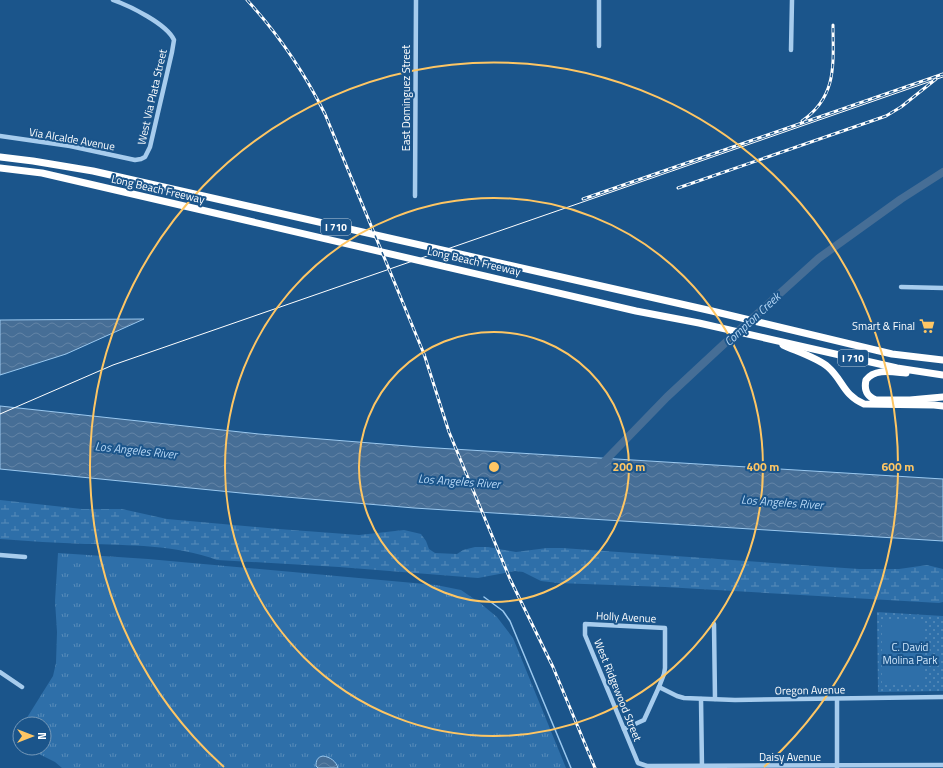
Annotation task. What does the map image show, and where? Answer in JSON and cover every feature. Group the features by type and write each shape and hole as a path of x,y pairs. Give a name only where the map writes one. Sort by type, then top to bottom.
{"highway":[{"name":"Long Beach Freeway","path":"0,157 93,171 712,311 892,354 943,360"},
{"name":"Long Beach Freeway","path":"0,168 23,170 58,177 636,310 897,368 939,375"},
{"path":"0,172 23,170"},
{"path":"770,339 827,366 850,396 856,401 864,404 943,406"},
{"path":"939,375 874,373 866,380 866,390 870,398 876,400 910,400 943,397"}],"street":[{"name":"West Via Plata Street","path":"113,0 138,11 167,30 172,36 174,44 152,140 148,153 141,159"},
{"name":"East Dominguez Street","path":"415,196 416,0"},
{"path":"599,46 600,0"},
{"path":"791,50 792,0"},
{"name":"Via Alcalde Avenue","path":"0,136 70,146 135,160 141,159"},
{"path":"901,287 943,288"},
{"path":"0,555 25,557"},
{"name":"Holly Avenue","path":"585,624 666,628 665,668 659,687"},
{"name":"West Ridgewood Street","path":"585,624 585,635 638,763"},
{"path":"714,624 715,699"},
{"path":"0,672 22,687"},
{"path":"624,729 644,720 659,687"},
{"name":"Oregon Avenue","path":"659,687 684,698 701,699 735,700 943,697"},
{"path":"701,699 702,767"},
{"path":"837,699 837,767"},
{"name":"Daisy Avenue","path":"638,763 647,766 702,767 943,765"}],"green space":[{"path":"0,500 82,509 122,509 167,519 359,535 404,530 421,534 429,549 435,553 457,554 463,550 475,547 488,547 516,552 547,548 562,548 859,569 899,569 927,565 943,569 943,602 939,603 665,587 558,583 541,581 523,572 515,571 478,578 339,567 217,560 185,551 152,547 0,539"},
{"path":"58,553 148,559 436,585 461,590 497,617 513,638 566,768 62,768 55,762 43,756 52,756 52,716 28,716 53,676 56,663 57,632 55,601"},
{"name":"C. David Molina Park","path":"877,612 943,616 943,691 878,692"},
{"path":"882,621 925,621 925,683 882,683"}],"water":[{"path":"144,319 66,354 0,375 0,320"},
{"name":"Los Angeles River","path":"0,406 259,434 420,447 943,479 943,541 414,508 251,494 0,469"},
{"path":"323,756 328,757 336,763 338,768 318,768 316,766 318,758"}],"waterway":[{"name":"Compton Creek","path":"600,466 667,397 819,258 901,199 943,172"},
{"path":"484,597 503,611 510,621 571,768"}],"tram line":[{"path":"0,414 113,365 943,77"}],"railway":[{"path":"247,0 259,13 290,54 325,114 424,354 449,432 510,579 553,667 595,768"},
{"path":"802,121 814,111 828,90 833,65 833,25"},
{"path":"583,199 943,74"},
{"path":"678,188 886,116 901,107 936,79"}],"place":[{"name":"Smart & Final","path":"927,326"}]}
